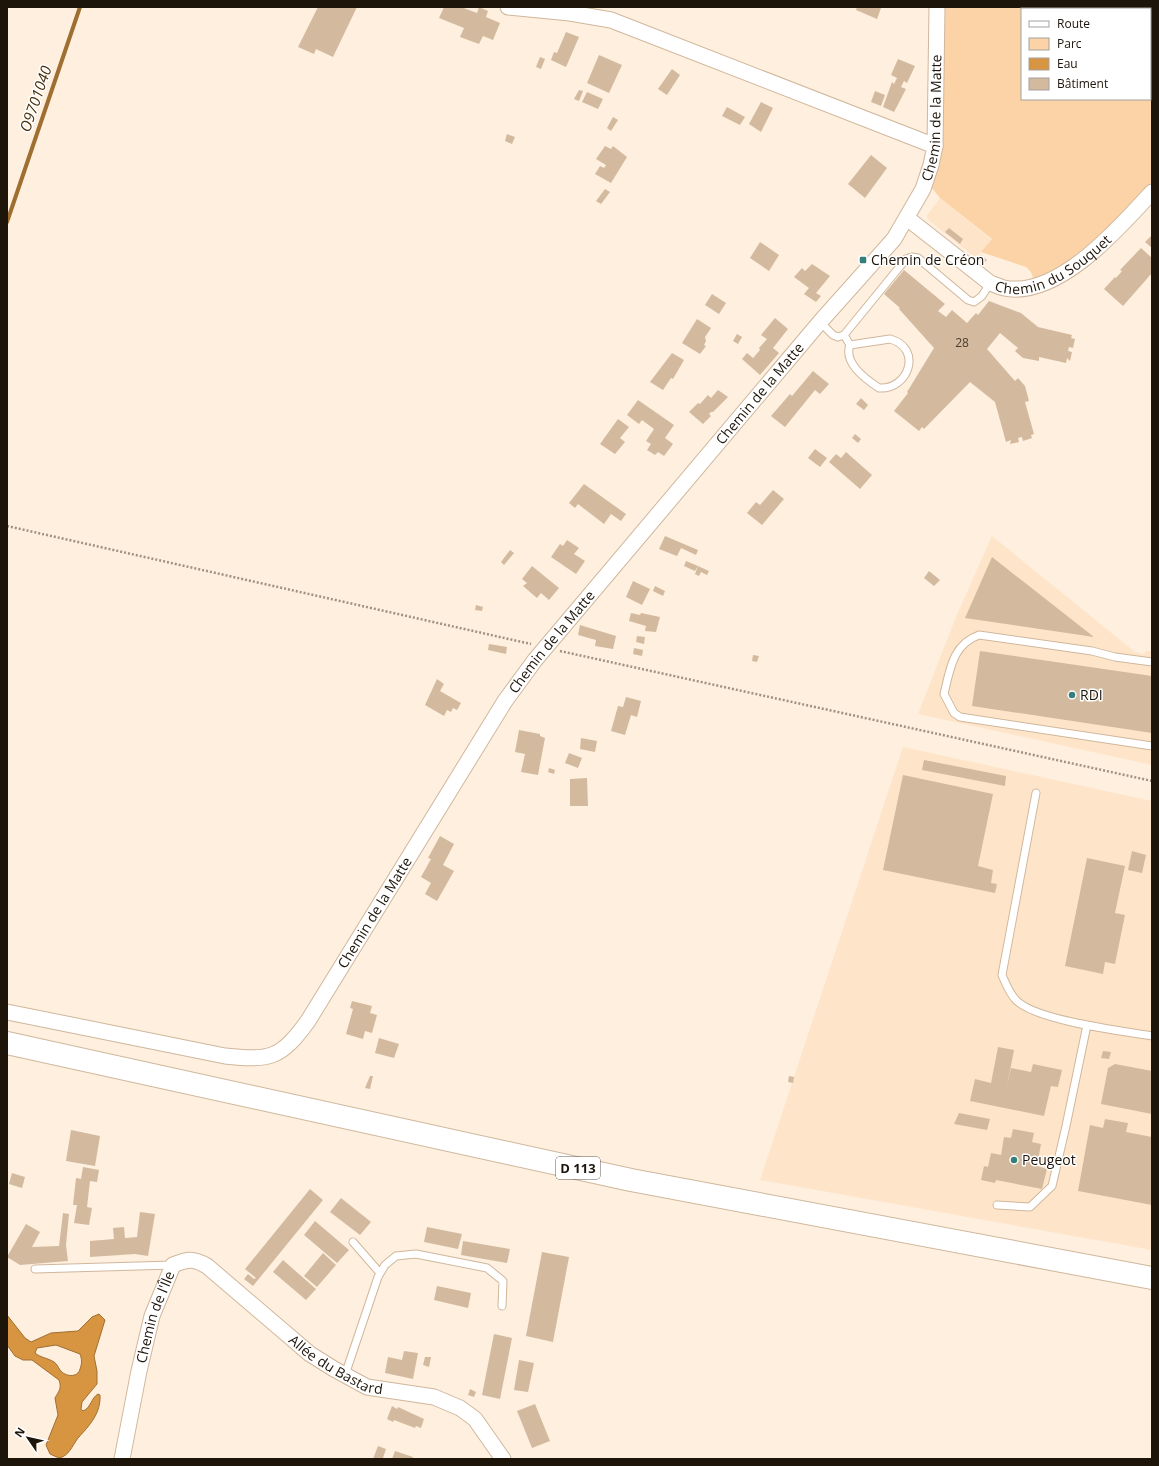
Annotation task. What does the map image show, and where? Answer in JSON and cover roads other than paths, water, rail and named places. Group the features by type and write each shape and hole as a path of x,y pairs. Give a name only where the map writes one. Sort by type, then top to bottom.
{"main road":[{"name":"D 113","path":"7,1043 631,1180 1152,1278"}],"street":[{"path":"508,7 570,13 611,20 935,146"},
{"name":"Chemin de la Matte","path":"7,1012 225,1056 252,1059 271,1056 284,1049 308,1021 505,701 546,647 820,322 889,245 906,218 923,188 931,165 935,146 937,7"},
{"name":"Chemin du Souquet","path":"906,218 990,283 1003,288 1018,289 1041,283 1063,273 1087,258 1107,240 1152,192"},
{"name":"Allée du Bastard","path":"173,1265 196,1259 207,1266 310,1354 368,1387 434,1397 460,1408 475,1419 502,1459"},
{"name":"Chemin de l'Île","path":"122,1459 139,1371 152,1316 173,1265"}],"lane":[{"path":"820,322 833,335 838,337 844,335 906,259 912,256 918,258 968,300 974,302 982,296 990,283"},
{"path":"844,335 850,344 848,354 850,361 855,368 879,388 894,386 903,377 909,366 907,350 897,341 890,339 850,344"},
{"path":"1152,662 1115,657 1092,651 979,636 968,639 960,646 949,672 944,694 948,705 954,714 960,717 1152,746"},
{"path":"1036,793 1002,976 1016,1000 1028,1009 1087,1025 1152,1036"},
{"path":"998,1205 1030,1207 1052,1186 1087,1025"},
{"path":"353,1242 380,1273"},
{"path":"345,1375 380,1273 385,1265 396,1256 416,1254 487,1268 503,1281 502,1306"},
{"name":"Chemin de l'Île","path":"35,1269 173,1265"}],"water":[{"path":"99,1314 105,1320 94,1356 97,1371 97,1384 82,1402 81,1409 83,1411 86,1410 98,1394 100,1395 99,1407 94,1418 70,1450 59,1458 50,1454 46,1445 58,1415 55,1398 60,1387 59,1380 32,1360 23,1360 15,1356 7,1345 7,1315 25,1338 31,1342 51,1333 78,1331 92,1317","holes":["56,1345 80,1354 82,1362 79,1372 71,1376 62,1372 54,1362 35,1353 37,1348"]}],"waterway":[{"name":"O9701040","path":"7,222 80,7"}],"place":[{"name":"Chemin de Créon","path":"863,260"},
{"name":"RDI","path":"1072,695"},
{"name":"Peugeot","path":"1014,1160"}]}
